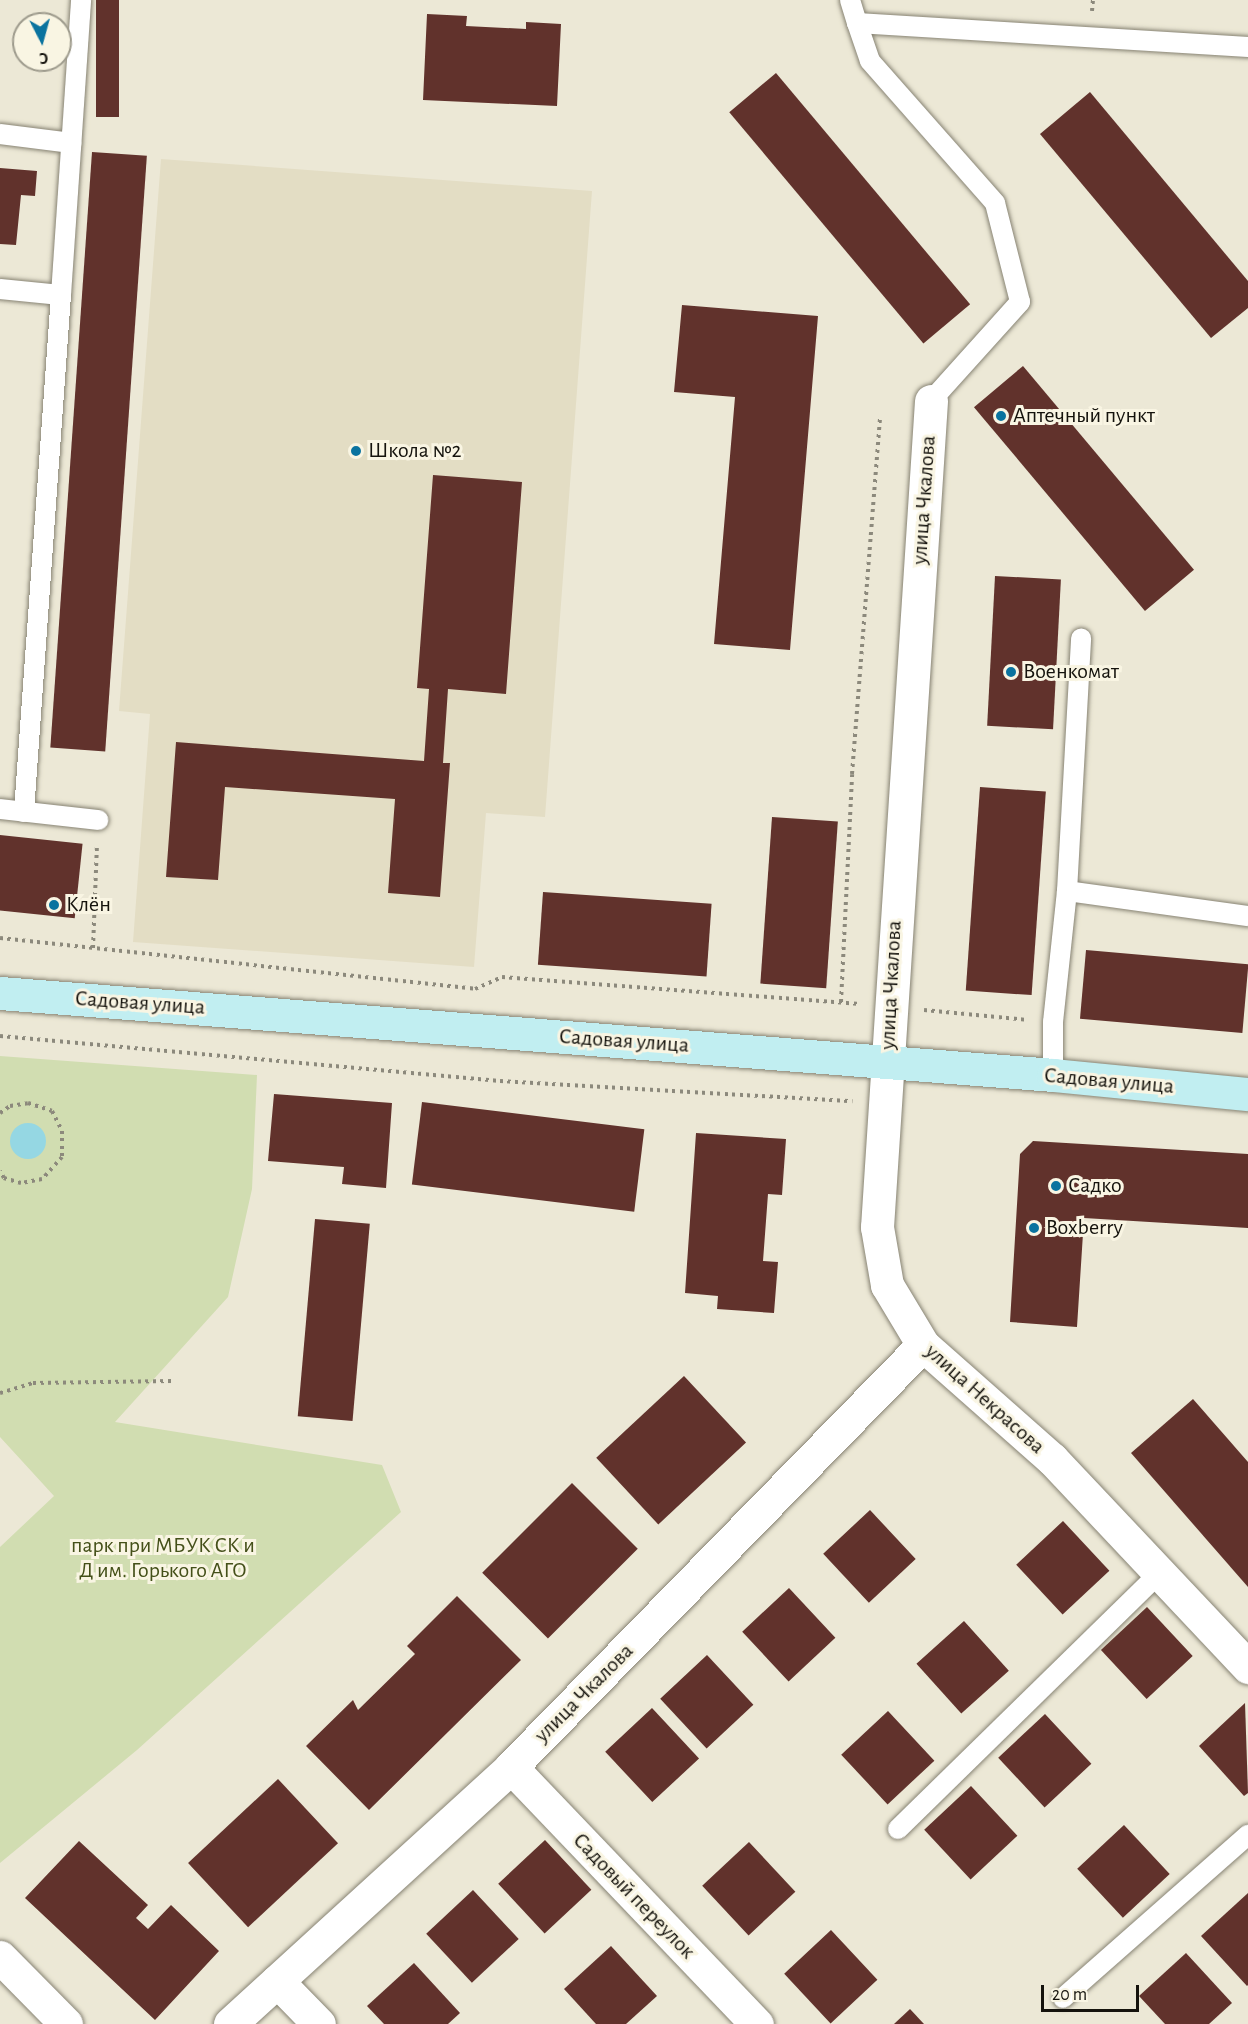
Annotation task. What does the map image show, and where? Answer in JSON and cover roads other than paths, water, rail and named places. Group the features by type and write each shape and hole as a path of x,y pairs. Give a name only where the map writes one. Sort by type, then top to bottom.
{"street":[{"name":"улица Чкалова","path":"887,1062 931,401"},
{"name":"Садовая улица","path":"0,993 1053,1075 1248,1094"},
{"name":"улица Некрасова","path":"887,1062 877,1227 887,1285 923,1345 1052,1459 1248,1667"},
{"name":"улица Чкалова","path":"230,2024 511,1767 923,1345"},
{"name":"Садовый переулок","path":"511,1767 757,2024"},
{"path":"0,1957 66,2024"},
{"path":"277,1982 319,2024"}],"lane":[{"path":"24,812 81,0"},
{"path":"850,0 857,23 1248,47"},
{"name":"улица Чкалова","path":"857,23 870,61 995,203 1020,302 931,401"},
{"path":"0,134 71,144"},
{"path":"0,289 61,295"},
{"path":"1053,1075 1053,1022 1067,891 1081,638"},
{"path":"0,809 98,820"},
{"path":"1067,891 1248,916"},
{"path":"898,1829 1158,1574"},
{"path":"1063,1998 1248,1835"}],"water":[{"path":"28,1123 41,1128 46,1141 41,1154 28,1159 15,1154 10,1141 15,1128"}],"place":[{"name":"Аптечный пункт","path":"1001,416"},
{"name":"Школа №2","path":"356,451"},
{"name":"Военкомат","path":"1011,672"},
{"name":"Клён","path":"54,905"},
{"name":"Садко","path":"1056,1186"},
{"name":"Boxberry","path":"1034,1228"}],"park label":[{"name":"парк при МБУК СК и Д им. Горького АГО","path":"163,1558"}]}
